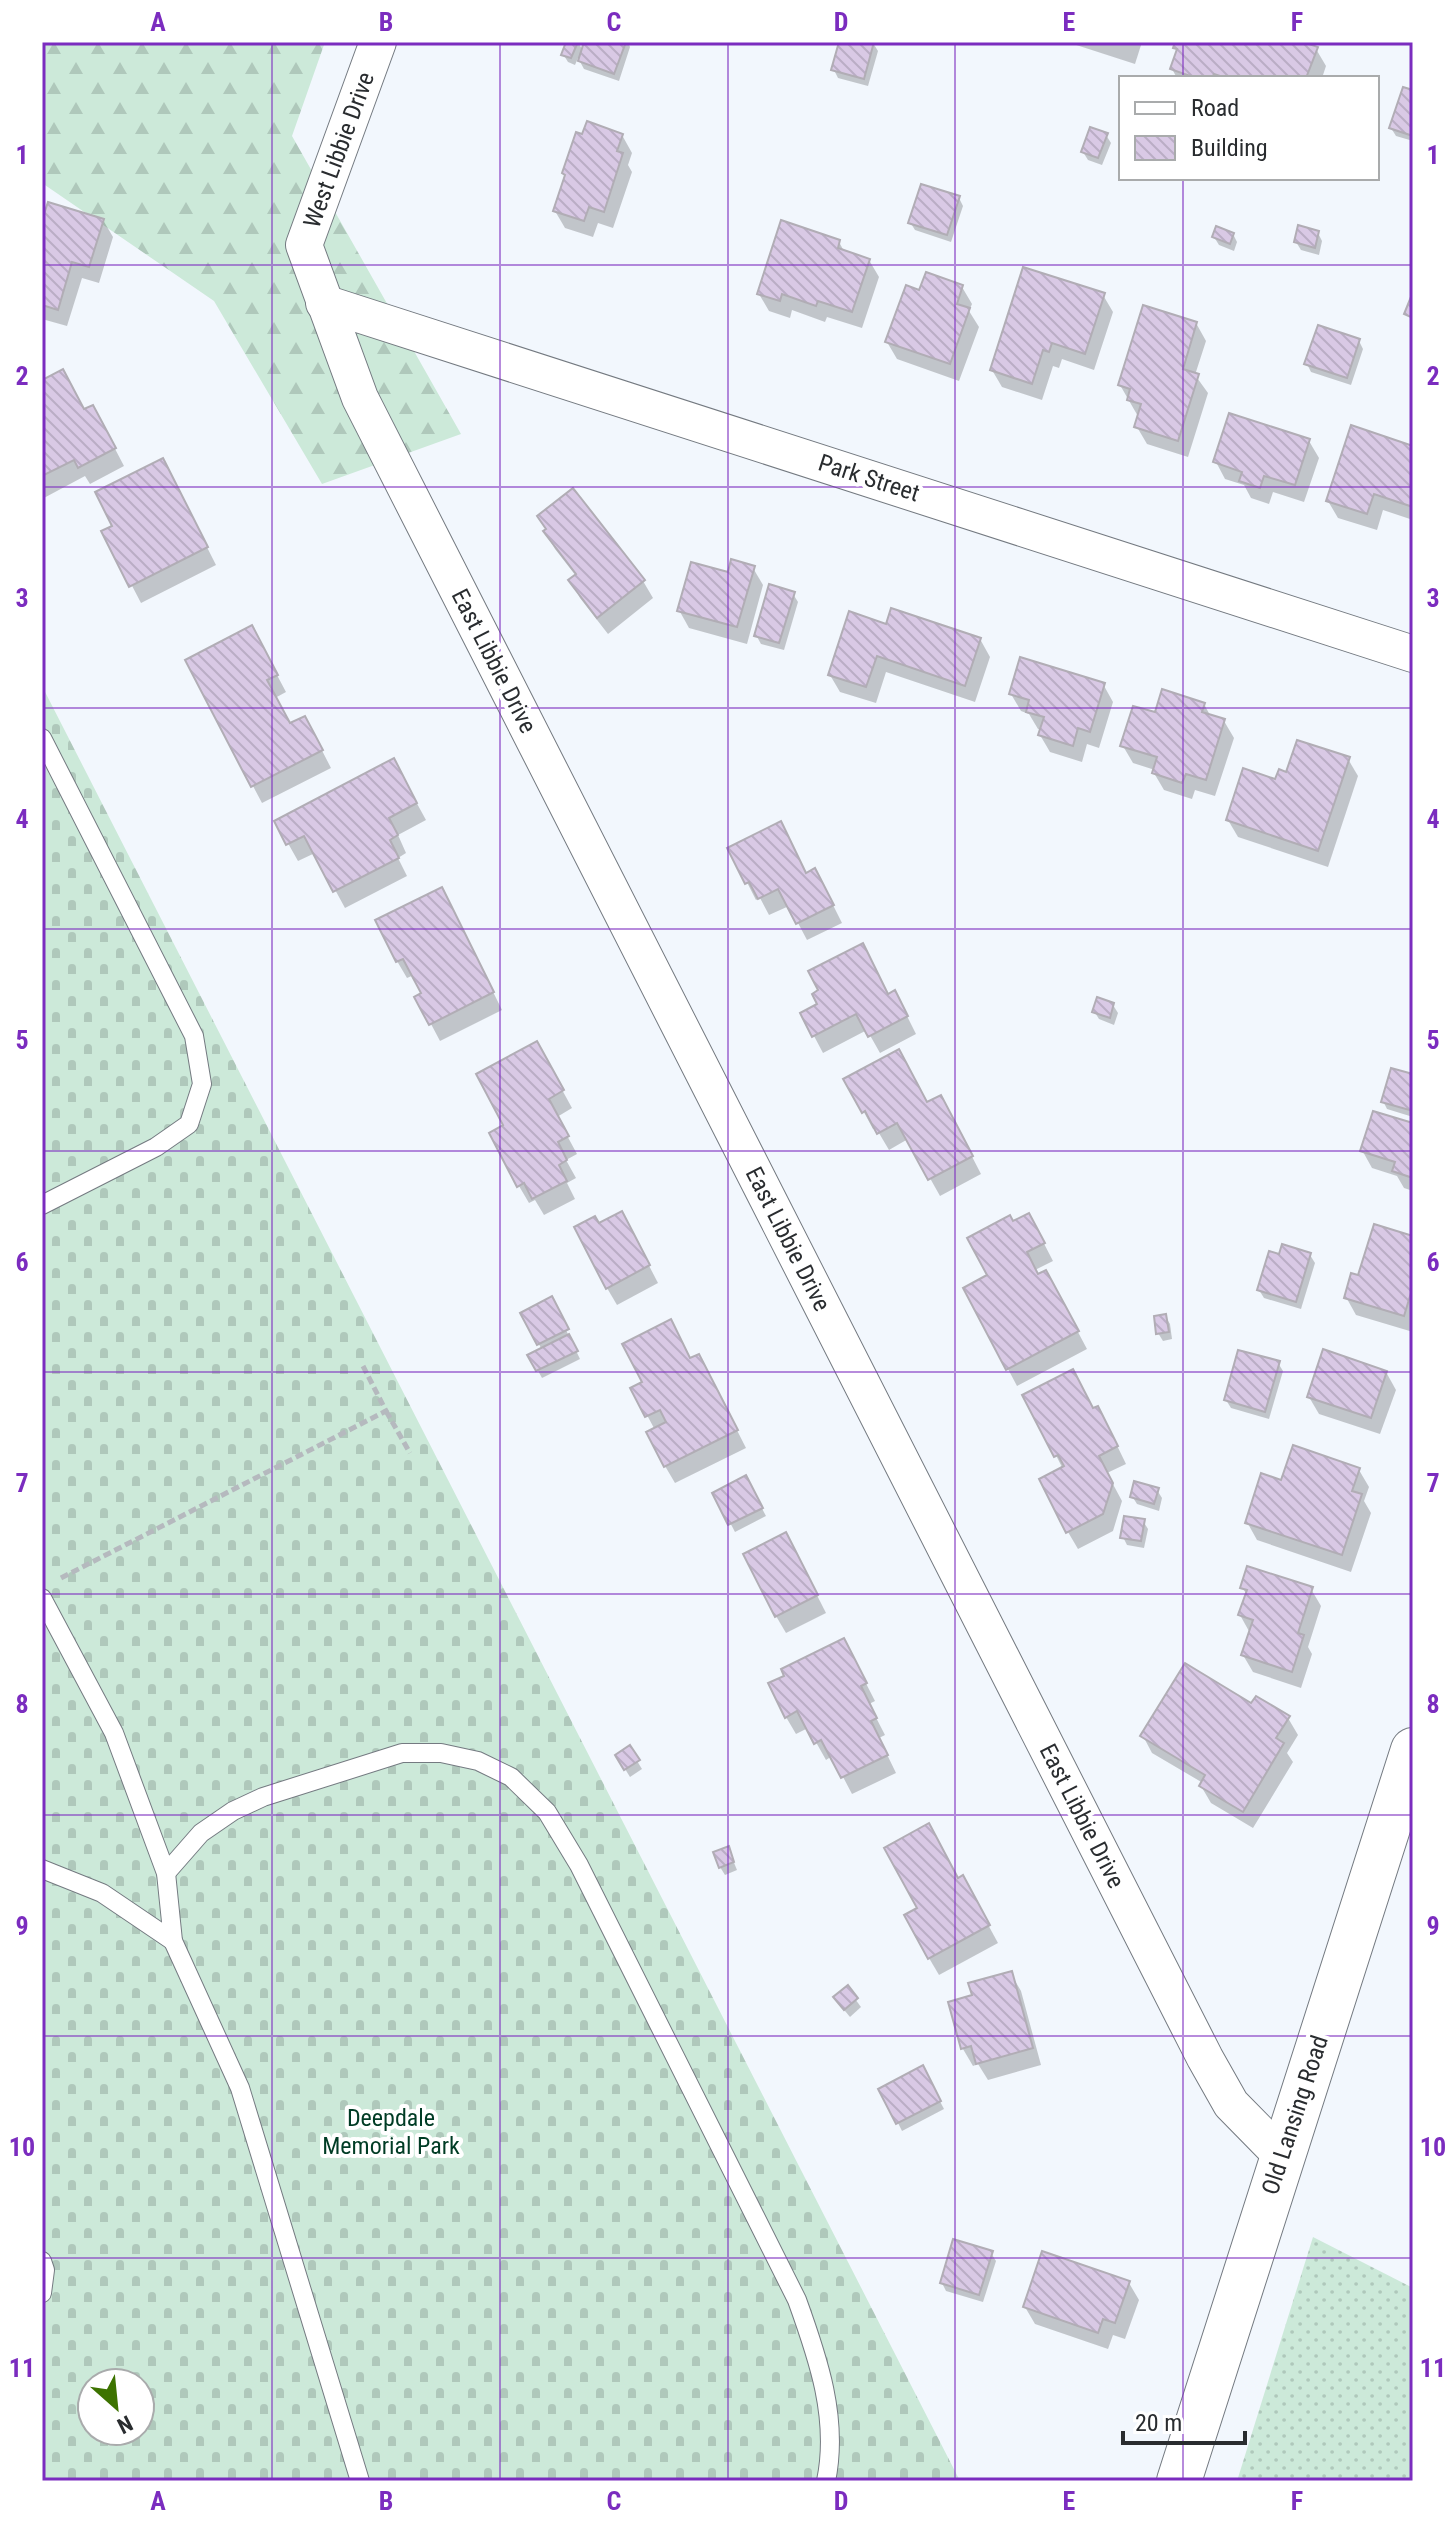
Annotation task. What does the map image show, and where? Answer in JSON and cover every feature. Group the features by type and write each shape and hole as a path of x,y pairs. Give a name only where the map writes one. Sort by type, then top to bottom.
{"street":[{"name":"West Libbie Drive","path":"324,303 304,245 378,42"},
{"name":"Park Street","path":"324,303 1413,654"},
{"name":"East Libbie Drive","path":"324,303 360,398 1198,2044 1231,2104 1282,2156"},
{"name":"Old Lansing Road","path":"1179,2481 1413,1750"}],"lane":[{"path":"42,738 194,1036 202,1084 189,1124 156,1147 42,1205"},
{"path":"42,1598 114,1733 166,1873 173,1941 240,2088 360,2481"},
{"path":"166,1873 201,1833 233,1811 263,1797 402,1753 441,1753 478,1761 511,1777 547,1812 579,1865 797,2300 814,2346 828,2402 830,2463 826,2481"},
{"path":"42,1869 102,1893 173,1941"},
{"path":"42,2261 45,2270 42,2293"}],"path":[{"path":"363,1366 410,1453"},
{"path":"56,1580 386,1411"}],"green space":[{"path":"42,42 325,42 292,136 461,434 322,484 214,301 42,183"},
{"name":"Deepdale Memorial Park","path":"42,686 960,2481 42,2481"},
{"path":"1313,2237 1413,2288 1413,2481 1237,2481"}],"building":[{"path":"566,42 578,42 571,58 561,55"},
{"path":"584,42 626,42 614,74 578,61"},
{"path":"839,42 874,42 864,79 831,70"},
{"path":"1175,42 1303,42 1318,47 1307,76 1190,76 1170,69 1177,49 1173,48"},
{"path":"1403,87 1413,90 1413,136 1389,128"},
{"path":"587,121 623,134 617,151 623,153 604,212 589,207 584,221 553,211 576,132 582,134"},
{"path":"1090,127 1108,133 1098,158 1081,152"},
{"path":"921,184 960,196 947,235 908,223"},
{"path":"48,202 104,219 89,267 72,262 58,310 42,305 42,213"},
{"path":"781,220 840,240 838,248 870,259 852,312 818,301 816,306 782,294 780,301 757,294"},
{"path":"1298,225 1319,231 1315,248 1294,242"},
{"path":"1216,226 1234,233 1230,244 1212,237"},
{"path":"1023,267 1105,293 1085,354 1052,343 1049,352 1043,350 1032,384 990,370"},
{"path":"926,272 963,285 957,304 970,308 950,364 885,342 906,285 919,290"},
{"path":"1413,292 1413,318 1404,314"},
{"path":"1143,305 1197,322 1183,369 1199,374 1178,441 1134,427 1141,404 1127,400 1130,389 1118,385"},
{"path":"1318,325 1360,339 1347,378 1304,364"},
{"path":"63,369 84,409 93,405 116,448 78,468 74,460 42,476 42,380"},
{"path":"1229,413 1310,439 1295,485 1264,476 1260,488 1239,481 1242,472 1213,462"},
{"path":"1351,425 1413,446 1413,507 1374,494 1367,514 1326,501"},
{"path":"163,458 208,547 129,587 101,531 112,526 95,492"},
{"path":"573,488 645,580 597,618 568,580 576,574 543,531 546,529 537,516"},
{"path":"731,559 755,566 737,627 677,611 691,562 728,572"},
{"path":"769,584 795,592 779,643 754,636"},
{"path":"891,608 981,638 965,686 877,656 866,687 828,675 849,611 886,624"},
{"path":"252,625 278,675 267,680 290,723 305,716 323,750 251,787 185,660"},
{"path":"1020,657 1105,683 1090,732 1078,728 1073,746 1038,735 1044,717 1026,712 1029,700 1009,694"},
{"path":"1162,689 1205,703 1202,712 1225,719 1206,780 1186,774 1182,783 1152,773 1157,757 1120,746 1133,706 1155,712"},
{"path":"1297,740 1350,757 1318,851 1226,820 1243,768 1275,779 1279,769 1286,772"},
{"path":"394,758 417,803 389,818 398,835 390,840 399,858 333,892 304,836 286,845 274,821"},
{"path":"781,821 806,873 815,868 834,905 796,924 778,889 758,899 749,882 745,884 727,848"},
{"path":"442,887 494,992 429,1025 414,997 421,993 403,959 396,962 375,920"},
{"path":"863,943 888,994 895,990 908,1016 868,1037 856,1014 812,1037 800,1013 817,1004 812,994 818,990 808,971"},
{"path":"1097,997 1114,1003 1110,1018 1092,1012"},
{"path":"537,1041 564,1090 549,1099 569,1136 558,1142 567,1160 559,1165 567,1181 532,1199 524,1183 517,1187 489,1133 503,1125 476,1074"},
{"path":"899,1049 927,1102 941,1095 973,1156 928,1180 897,1123 877,1134 843,1079"},
{"path":"1391,1068 1413,1074 1413,1111 1381,1102"},
{"path":"1373,1111 1413,1123 1413,1178 1392,1171 1395,1162 1360,1151"},
{"path":"622,1211 650,1265 606,1289 574,1227 595,1216 599,1223"},
{"path":"1029,1213 1045,1243 1027,1252 1038,1274 1046,1270 1079,1331 1006,1370 963,1288 987,1275 967,1238 1010,1215 1013,1221"},
{"path":"1374,1224 1413,1236 1413,1293 1404,1316 1344,1298 1351,1273 1358,1275"},
{"path":"1282,1244 1311,1253 1296,1302 1257,1290 1269,1251 1279,1254"},
{"path":"552,1296 569,1329 537,1345 520,1313"},
{"path":"1166,1314 1169,1332 1156,1334 1154,1316"},
{"path":"671,1319 690,1358 699,1354 738,1430 664,1467 646,1432 666,1422 660,1410 645,1417 630,1388 642,1382 622,1344"},
{"path":"569,1334 578,1351 536,1371 527,1355"},
{"path":"1323,1349 1387,1371 1371,1418 1307,1397"},
{"path":"1238,1350 1280,1361 1265,1412 1224,1400"},
{"path":"1073,1369 1093,1408 1098,1406 1118,1446 1099,1456 1113,1483 1103,1514 1066,1533 1039,1479 1064,1466 1058,1455 1054,1457 1022,1395"},
{"path":"1293,1445 1360,1468 1352,1491 1362,1494 1342,1555 1245,1523 1261,1473 1281,1480"},
{"path":"746,1475 763,1508 728,1525 712,1493"},
{"path":"1134,1481 1159,1488 1154,1504 1130,1497"},
{"path":"1124,1516 1145,1519 1141,1541 1120,1538"},
{"path":"786,1532 818,1595 775,1617 743,1554"},
{"path":"1247,1566 1313,1587 1298,1633 1304,1635 1292,1672 1241,1655 1253,1620 1238,1615 1247,1590 1240,1588"},
{"path":"844,1638 867,1683 861,1686 877,1718 871,1721 888,1755 841,1778 821,1740 814,1744 797,1711 785,1718 768,1683 784,1676 781,1669"},
{"path":"1185,1663 1251,1703 1256,1696 1290,1716 1276,1738 1284,1743 1243,1812 1199,1786 1205,1775 1140,1736"},
{"path":"630,1745 640,1760 624,1770 615,1755"},
{"path":"929,1823 958,1878 963,1875 990,1925 928,1959 904,1915 917,1908 884,1848"},
{"path":"729,1846 734,1862 719,1868 713,1852"},
{"path":"1012,1971 1033,2048 976,2064 971,2046 961,2049 948,2002 972,1995 968,1983"},
{"path":"848,1985 858,1998 844,2010 833,1997"},
{"path":"923,2065 941,2101 896,2124 878,2089"},
{"path":"953,2239 993,2251 979,2295 940,2283"},
{"path":"1042,2251 1130,2281 1115,2323 1103,2319 1098,2333 1023,2307"}]}
